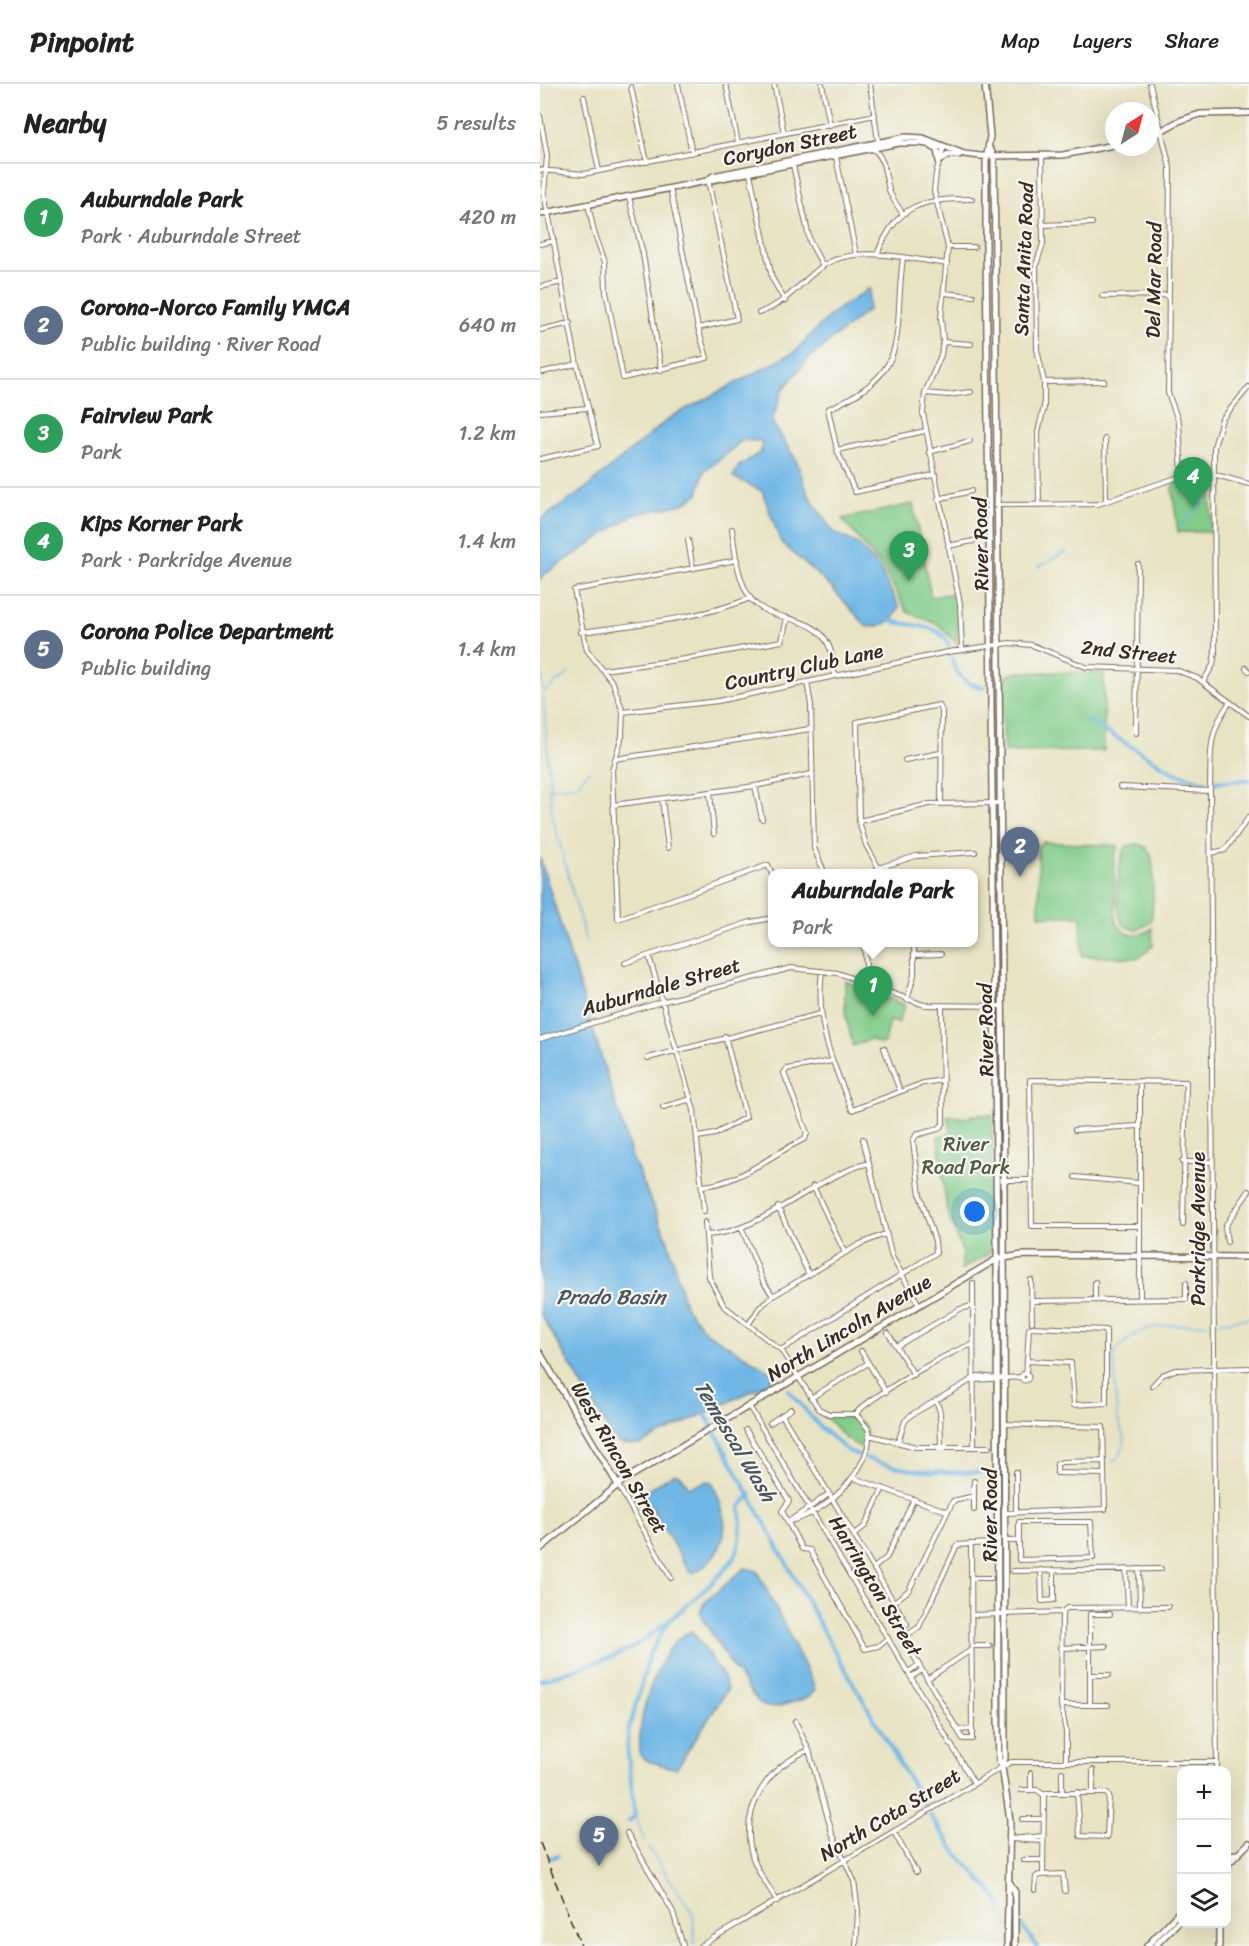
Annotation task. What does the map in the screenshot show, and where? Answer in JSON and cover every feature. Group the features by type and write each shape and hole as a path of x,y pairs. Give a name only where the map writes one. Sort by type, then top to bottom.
{"main road":[{"name":"River Road","path":"985,84 990,149 994,156 995,505 991,803 997,1259 998,1724 999,1761 1009,1805 1010,1883 1006,1892 1007,1938 1011,1946"},
{"path":"1160,132 1179,121 1200,114 1249,113"},
{"name":"Corydon Street","path":"708,180 713,176 878,141 913,137 938,142 944,147"},
{"path":"921,142 937,150 939,161 948,154 964,154"},
{"name":"Corydon Street","path":"540,214 885,146 921,142 964,154 987,156 1063,154 1105,147"},
{"name":"River Road","path":"990,149 987,156 993,644 1004,1180 1005,1758 1002,1767"},
{"name":"North Lincoln Avenue","path":"540,1549 618,1485 918,1303 997,1259 1004,1257 1139,1255 1249,1257"},
{"name":"West Rincon Street","path":"540,1353 618,1485"},
{"path":"1231,1862 1249,1842"},
{"path":"1231,1855 1238,1854"},
{"name":"River Road","path":"1010,1883 1015,1892 1015,1937 1011,1946"},
{"path":"1147,1946 1177,1914"},
{"path":"1155,1946 1177,1923"},
{"path":"1219,1928 1219,1946"}],"street":[{"path":"678,84 692,153"},
{"path":"726,84 738,143"},
{"path":"774,84 784,133"},
{"path":"822,84 830,125"},
{"path":"870,84 878,141"},
{"name":"Del Mar Road","path":"1150,84 1170,168 1168,393 1179,423 1182,476"},
{"path":"631,87 647,162"},
{"path":"584,97 599,171"},
{"path":"543,171 584,174 875,115"},
{"path":"540,116 546,147 543,171 544,193 550,234 554,239 577,364 598,446 540,459"},
{"name":"Corydon Street","path":"859,151 878,141 885,146"},
{"path":"882,160 885,146"},
{"path":"944,147 934,183 935,199 948,247 941,318 943,342 941,355 925,393 923,413 933,475 960,604 962,650"},
{"path":"872,149 878,152 882,160 887,185 903,214"},
{"name":"Santa Anita Road","path":"1038,505 1038,432 1044,407 1044,382 1037,349 1036,265 1043,244 1042,155"},
{"path":"836,157 855,254"},
{"path":"793,165 810,242 823,266"},
{"path":"750,174 772,278 785,301"},
{"path":"698,328 737,319 708,180"},
{"path":"588,204 594,232 605,262 606,291 624,378 707,358 698,328 669,188"},
{"path":"629,196 643,254 661,370"},
{"path":"877,254 886,232 903,214 921,203 935,199 972,199"},
{"path":"1042,225 1092,223"},
{"path":"540,244 554,239"},
{"path":"948,247 974,247"},
{"path":"759,313 785,301 823,266 855,254 877,254 947,264"},
{"path":"903,258 898,295 898,336 891,362 876,382 856,397 828,409 837,450 855,492 933,475"},
{"path":"540,287 562,282"},
{"path":"944,292 973,296"},
{"path":"1102,296 1168,295"},
{"path":"540,330 570,323"},
{"path":"943,342 971,344"},
{"path":"543,372 577,364"},
{"path":"1044,382 1104,381"},
{"path":"1203,682 1213,665 1215,652 1214,447 1222,419 1249,387"},
{"path":"925,393 948,395 971,392"},
{"path":"540,412 587,408"},
{"path":"837,450 925,431"},
{"path":"1105,440 1106,502"},
{"path":"929,452 970,441"},
{"path":"995,505 1106,502 1182,476 1215,475 1249,483"},
{"path":"938,499 971,491"},
{"path":"732,529 737,560 750,598 766,611 811,625 821,634 829,645 835,676"},
{"path":"688,540 693,569"},
{"path":"948,546 973,541"},
{"path":"737,560 574,590 581,632 587,651 617,690 623,712 623,731 614,759 613,805 618,919 768,865 770,869"},
{"path":"1136,733 1138,564"},
{"path":"581,632 636,625 734,604 750,598"},
{"path":"603,670 686,659 782,641 787,618"},
{"name":"Country Club Lane","path":"623,712 718,701 993,644"},
{"name":"2nd Street","path":"993,644 1032,645 1086,667 1176,670 1203,682 1249,716"},
{"path":"807,682 811,705 814,848 823,869"},
{"name":"Parkridge Avenue","path":"1217,1766 1210,788 1211,736 1216,723 1230,702"},
{"path":"941,803 942,711 939,705 857,722 859,821 866,845 878,868 916,856 975,852"},
{"path":"614,759 810,729"},
{"path":"905,760 940,753"},
{"path":"613,805 710,793 811,774"},
{"path":"754,786 762,819"},
{"path":"1120,787 1210,788"},
{"path":"710,793 714,834"},
{"path":"662,798 668,848"},
{"path":"859,821 941,803 998,803"},
{"path":"1211,854 1225,850 1249,817"},
{"path":"625,963 751,922 768,919"},
{"path":"862,981 866,966 864,947"},
{"path":"907,1000 914,975 914,947"},
{"path":"915,955 941,954"},
{"path":"649,956 691,1099 698,1137 704,1210"},
{"name":"Auburndale Street","path":"540,1039 661,1002 779,970 822,971 862,981 907,1000 942,1007 1001,1006"},
{"path":"822,971 820,1014 832,1061 852,1110 923,1083 943,1080"},
{"path":"781,1350 936,1252 920,1195 913,1141 916,1135 938,1129 943,1124 942,1007"},
{"path":"648,1058 725,1036 820,1014"},
{"path":"698,1137 723,1130 746,1117 725,1036"},
{"path":"884,1048 900,1091"},
{"path":"702,1186 727,1182 747,1174 805,1139 807,1133 784,1073 787,1069 832,1061"},
{"path":"1138,1226 1032,1226 1030,1080 1185,1082 1182,1162 1183,1225"},
{"path":"1140,1081 1138,1126 1140,1299"},
{"path":"663,1107 691,1099"},
{"path":"1075,1130 1138,1126"},
{"path":"863,1138 891,1257 918,1303"},
{"path":"1182,1162 1212,1162"},
{"path":"706,1235 742,1229 813,1186 844,1170 869,1163"},
{"path":"1075,1178 1138,1183"},
{"path":"996,1179 1032,1180"},
{"path":"813,1186 845,1252"},
{"path":"1227,1242 1225,1226 1249,1191"},
{"path":"778,1207 809,1275"},
{"path":"705,1222 707,1267 712,1287 724,1306 748,1325 767,1336 781,1350 819,1409 829,1414 856,1414 864,1422 869,1435 854,1478 844,1489 789,1521"},
{"path":"742,1229 763,1281 773,1296"},
{"path":"748,1325 760,1307 773,1296 845,1252 885,1234"},
{"path":"1031,1280 1032,1322"},
{"path":"1095,1282 1095,1300"},
{"path":"974,1283 972,1306 974,1446"},
{"path":"1032,1301 1186,1299 1186,1283"},
{"path":"897,1346 960,1309 972,1306"},
{"path":"898,1442 905,1421 978,1376 997,1378 1024,1376 1028,1361 1029,1329 1106,1330 1106,1403 1074,1405 1071,1363 1028,1361"},
{"path":"888,1333 914,1375"},
{"path":"856,1414 858,1410 960,1347 973,1345"},
{"path":"861,1351 886,1392"},
{"path":"811,1398 868,1363"},
{"path":"1152,1386 1168,1371 1249,1368"},
{"path":"936,1400 940,1412 941,1447"},
{"name":"Harrington Street","path":"749,1406 974,1783"},
{"path":"770,1423 791,1409"},
{"path":"782,1415 907,1624"},
{"path":"1004,1424 1103,1427 1105,1509 1005,1513"},
{"path":"746,1430 789,1501 782,1511 802,1549 810,1550 865,1649 888,1638"},
{"path":"869,1435 916,1447 989,1447"},
{"path":"1104,1461 1057,1464 1058,1473 1104,1474"},
{"path":"1016,1472 1016,1513"},
{"path":"854,1478 946,1511"},
{"path":"974,1481 974,1510"},
{"name":"West Rincon Street","path":"618,1485 671,1578"},
{"path":"854,1534 865,1526 883,1488"},
{"path":"894,1602 909,1590 946,1511 953,1501 974,1496"},
{"path":"874,1568 887,1557 914,1499"},
{"path":"1019,1522 1091,1522 1093,1558 1019,1560 1019,1541 1019,1522"},
{"path":"1005,1541 1019,1541"},
{"path":"970,1544 972,1739 963,1738 903,1638 919,1627 957,1545 970,1544 989,1543"},
{"path":"1126,1569 1128,1606"},
{"path":"1139,1569 1140,1607"},
{"path":"1013,1571 1161,1569"},
{"path":"1041,1570 1042,1601 1054,1600 1054,1570"},
{"path":"971,1578 991,1578"},
{"path":"972,1615 1059,1611 1067,1608 1168,1607"},
{"path":"1059,1611 1061,1705 1066,1732 1066,1761"},
{"path":"1090,1705 1090,1614 1110,1614"},
{"path":"927,1679 971,1648 990,1646"},
{"path":"1061,1648 1106,1646"},
{"path":"908,1672 919,1665"},
{"path":"911,1677 922,1670"},
{"path":"1090,1675 1109,1675"},
{"path":"1061,1705 1108,1705"},
{"path":"795,1720 809,1750 832,1833 854,1881 857,1898 856,1946"},
{"path":"958,1730 972,1729"},
{"path":"777,1900 754,1860 750,1838 751,1819 769,1777 787,1760 809,1750"},
{"name":"North Cota Street","path":"700,1946 1011,1762 1217,1762"},
{"path":"1093,1770 1093,1792"},
{"path":"1062,1772 1062,1792"},
{"path":"1031,1773 1032,1790"},
{"path":"1021,1790 1032,1790 1044,1795 1062,1792 1077,1792 1093,1792 1106,1793 1109,1806 1107,1837 1080,1836 1077,1792"},
{"path":"1043,1874 1044,1795"},
{"path":"1022,1819 1043,1819"},
{"path":"894,1832 916,1872"},
{"path":"627,1833 673,1912 683,1946"},
{"path":"1010,1839 1043,1839"},
{"path":"1023,1860 1043,1860"},
{"path":"1035,1890 1036,1877 1043,1874 1063,1874 1065,1891"}],"green space":[{"path":"1176,481 1210,481 1212,532 1178,532 1172,487"},
{"path":"913,504 931,597 955,593 958,608 957,644 939,625 907,612 884,569 842,519"},
{"path":"1017,672 1104,673 1104,751 1004,752 1002,678"},
{"path":"1043,842 1119,846 1114,857 1116,921 1123,930 1132,935 1142,934 1152,928 1153,946 1139,958 1082,956 1081,916 1039,916 1038,846"},
{"path":"1137,844 1146,847 1151,855 1153,889 1150,923 1136,930 1127,927 1121,920 1118,893 1119,870 1124,851 1127,846"},
{"path":"845,981 905,1005 898,1023 890,1020 885,1042 880,1044 870,1039 853,1046 845,1012"},
{"name":"River Road Park","path":"971,1115 992,1115 993,1246 987,1255 961,1270 963,1253 947,1212 938,1137 949,1134 951,1128 947,1116 970,1118"},
{"path":"824,1415 849,1418 862,1424 866,1429 866,1437 862,1448 846,1439"}],"water":[{"path":"870,288 868,310 806,361 782,391 772,422 796,460 809,496 833,532 858,544 880,569 899,607 891,620 878,626 867,627 832,588 781,542 762,491 733,477 739,466 761,452 762,441 743,440 704,472 698,494 683,504 633,515 541,577 540,581 540,520 581,492 671,417 793,353 831,314"},
{"name":"Prado Basin","path":"540,858 632,1157 668,1241 685,1306 706,1332 776,1375 766,1384 639,1445 620,1444 613,1438 540,1313"},
{"path":"674,1474 680,1475 689,1487 708,1481 713,1484 723,1513 723,1540 719,1549 705,1565 693,1573 687,1568 645,1496 646,1491"},
{"path":"745,1568 757,1571 812,1681 815,1690 804,1698 777,1706 764,1706 750,1692 702,1618 700,1612 705,1602"},
{"path":"692,1631 724,1677 727,1690 676,1769 648,1761 641,1756 641,1725 651,1686 659,1666 680,1637"}],"waterway":[{"path":"1180,526 1209,496"},
{"path":"1038,567 1067,551"},
{"path":"888,619 923,626 938,632 949,646"},
{"path":"952,659 956,671 963,679 985,688"},
{"path":"540,664 543,693"},
{"path":"569,673 543,693 552,815 586,942"},
{"path":"1086,719 1173,772 1205,782"},
{"path":"547,789 577,785 589,770"},
{"path":"1215,782 1249,780"},
{"path":"1215,1323 1249,1318"},
{"path":"1113,1462 1120,1455 1125,1440 1117,1417 1114,1354 1134,1335 1145,1330 1168,1325 1208,1324"},
{"path":"788,1390 821,1428 848,1451 859,1455"},
{"name":"Temescal Wash","path":"702,1408 830,1643 924,1805"},
{"path":"866,1458 912,1470 991,1472"},
{"path":"540,1680 623,1652 648,1636 701,1593 735,1556 740,1538 740,1507 751,1494"},
{"path":"629,1821 635,1816 627,1746 629,1729 650,1653 669,1620"},
{"name":"Temescal Wash","path":"930,1815 954,1850 1002,1904"},
{"path":"635,1816 645,1842"},
{"path":"648,1847 693,1914 695,1944"},
{"path":"550,1858 558,1856"},
{"path":"1000,1902 1001,1915"},
{"name":"Temescal Wash","path":"1021,1925 1037,1946"}],"railway":[{"path":"540,1843 581,1946"}],"place":[{"name":"Kips Korner Park","path":"1193,507"},
{"name":"Fairview Park","path":"909,581"},
{"name":"Corona-Norco Family YMCA","path":"1020,877"},
{"name":"Auburndale Park","path":"873,1016"},
{"name":"Corona Police Department","path":"599,1866"}]}
